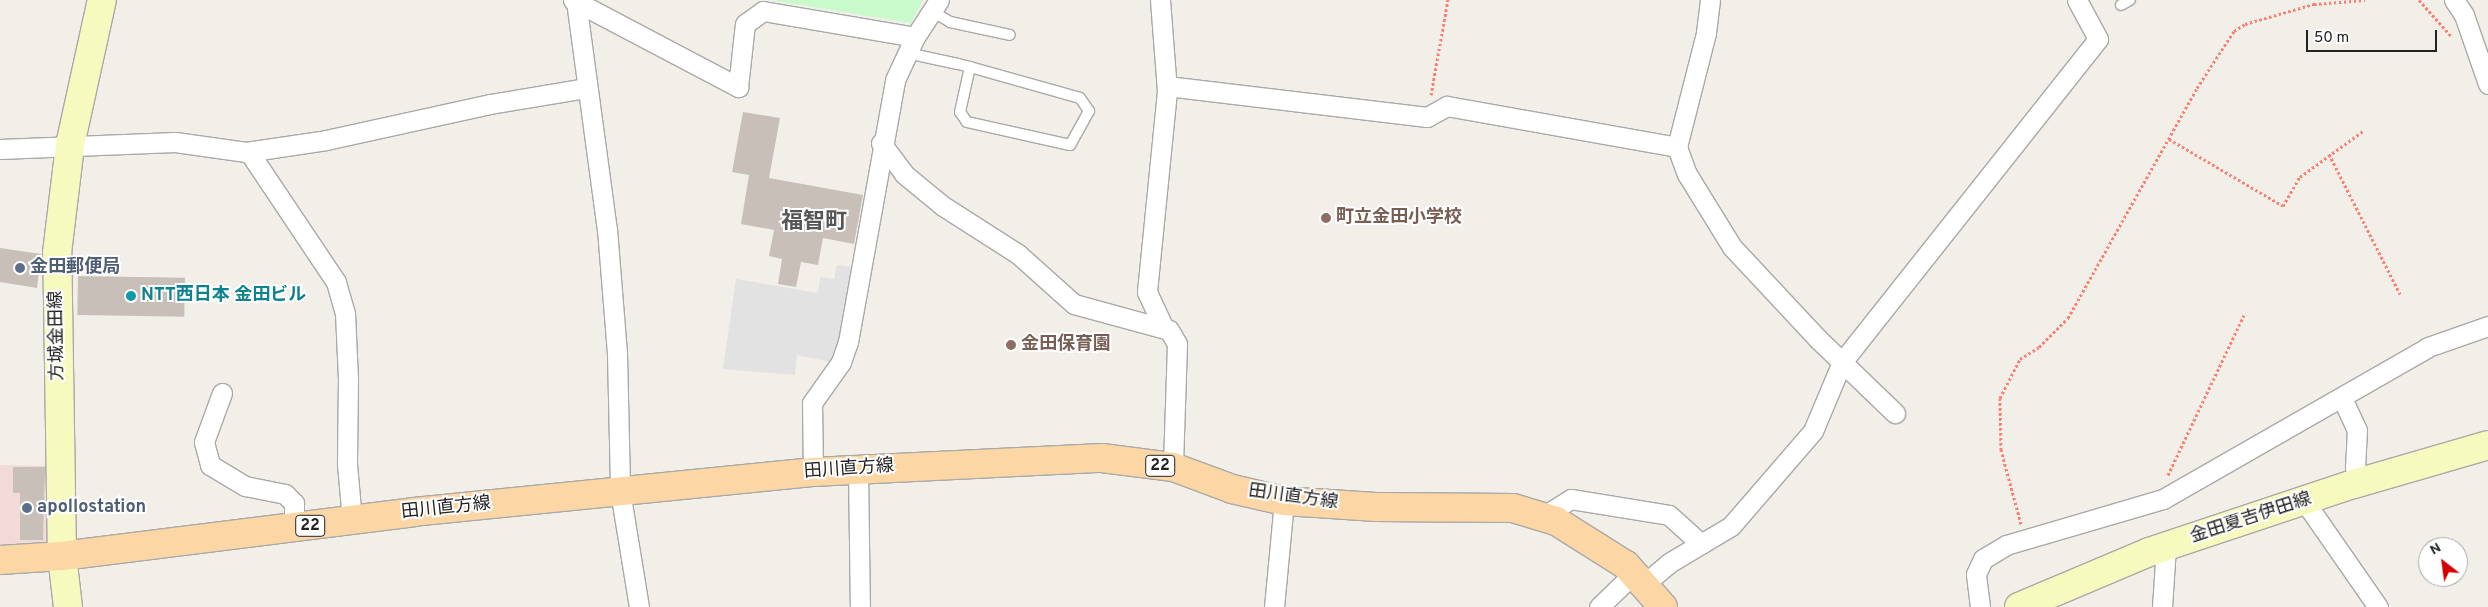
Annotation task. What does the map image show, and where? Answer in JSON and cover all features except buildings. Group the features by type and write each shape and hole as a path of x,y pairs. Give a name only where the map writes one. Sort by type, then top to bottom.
{"main road":[{"name":"方城金田線","path":"68,607 62,556 57,253 70,145 102,0"},
{"name":"金田夏吉伊田線","path":"2019,607 2166,547 2360,483 2488,445"},
{"name":"田川直方線","path":"0,560 62,556 352,520 813,472 1102,458 1173,467 1232,489 1284,501 1376,507 1513,508 1556,521 1626,565 1663,607"}],"street":[{"path":"1160,0 1167,86 1147,292 1163,327"},
{"path":"1710,0 1706,33 1677,147 1701,202 1732,247 1842,362 1895,413"},
{"path":"1599,607 1638,579 1670,563 1731,526 1812,431 1842,362 2098,39 2077,0"},
{"path":"2454,0 2464,15 2488,84"},
{"path":"574,1 738,88 745,24 763,11 911,45"},
{"path":"574,1 607,230 617,354 620,491 639,607"},
{"path":"813,472 812,402 841,362 848,342 881,143 895,80 911,45 936,6"},
{"path":"1167,86 1427,117 1446,106 1677,147"},
{"path":"0,149 175,142 249,152 326,140 490,104 588,88"},
{"path":"881,143 904,174 943,206 1018,254 1074,304 1169,330 1177,344 1173,467"},
{"path":"249,152 336,282 345,313 348,378 346,464 352,520"},
{"path":"1980,607 1976,574 1983,559 2025,537 2163,499 2428,347 2488,326"},
{"path":"222,393 204,442 210,465 245,486 285,494 294,503 294,528"},
{"path":"2342,398 2357,430 2356,467 2360,483"},
{"path":"858,470 860,607"},
{"path":"1542,517 1571,499 1669,515 1701,544"},
{"path":"1274,607 1284,501"},
{"path":"2305,502 2378,607"},
{"path":"2162,607 2166,547"}],"lane":[{"path":"936,6 950,22 1010,35"},
{"path":"911,45 970,67 1080,98 1089,111 1070,145 967,122 960,112 970,67"}],"path":[{"path":"1427,117 1448,0"},
{"path":"2025,537 2001,450 2000,398 2020,360 2039,347 2068,318 2169,139 2234,31 2245,24 2314,4 2365,0"},
{"path":"2419,0 2454,40"},
{"path":"2169,139 2283,206 2300,177 2362,131"},
{"path":"2329,154 2400,294"},
{"path":"2163,499 2161,489 2244,315"}],"shaded area":[{"path":"837,265 853,267 840,345 830,362 797,355 795,375 723,369 736,279 818,293 820,277 834,279"},
{"name":"apollostation","path":"0,465 56,466 50,549 0,553"}],"green space":[{"path":"771,0 923,0 911,23"}],"place":[{"name":"町立金田小学校","path":"1326,218"},
{"name":"金田郵便局","path":"20,268"},
{"name":"NTT西日本 金田ビル","path":"131,296"},
{"name":"金田保育園","path":"1011,345"},
{"name":"apollostation","path":"27,508"}],"district":[{"name":"福智町","path":"814,223"}]}
